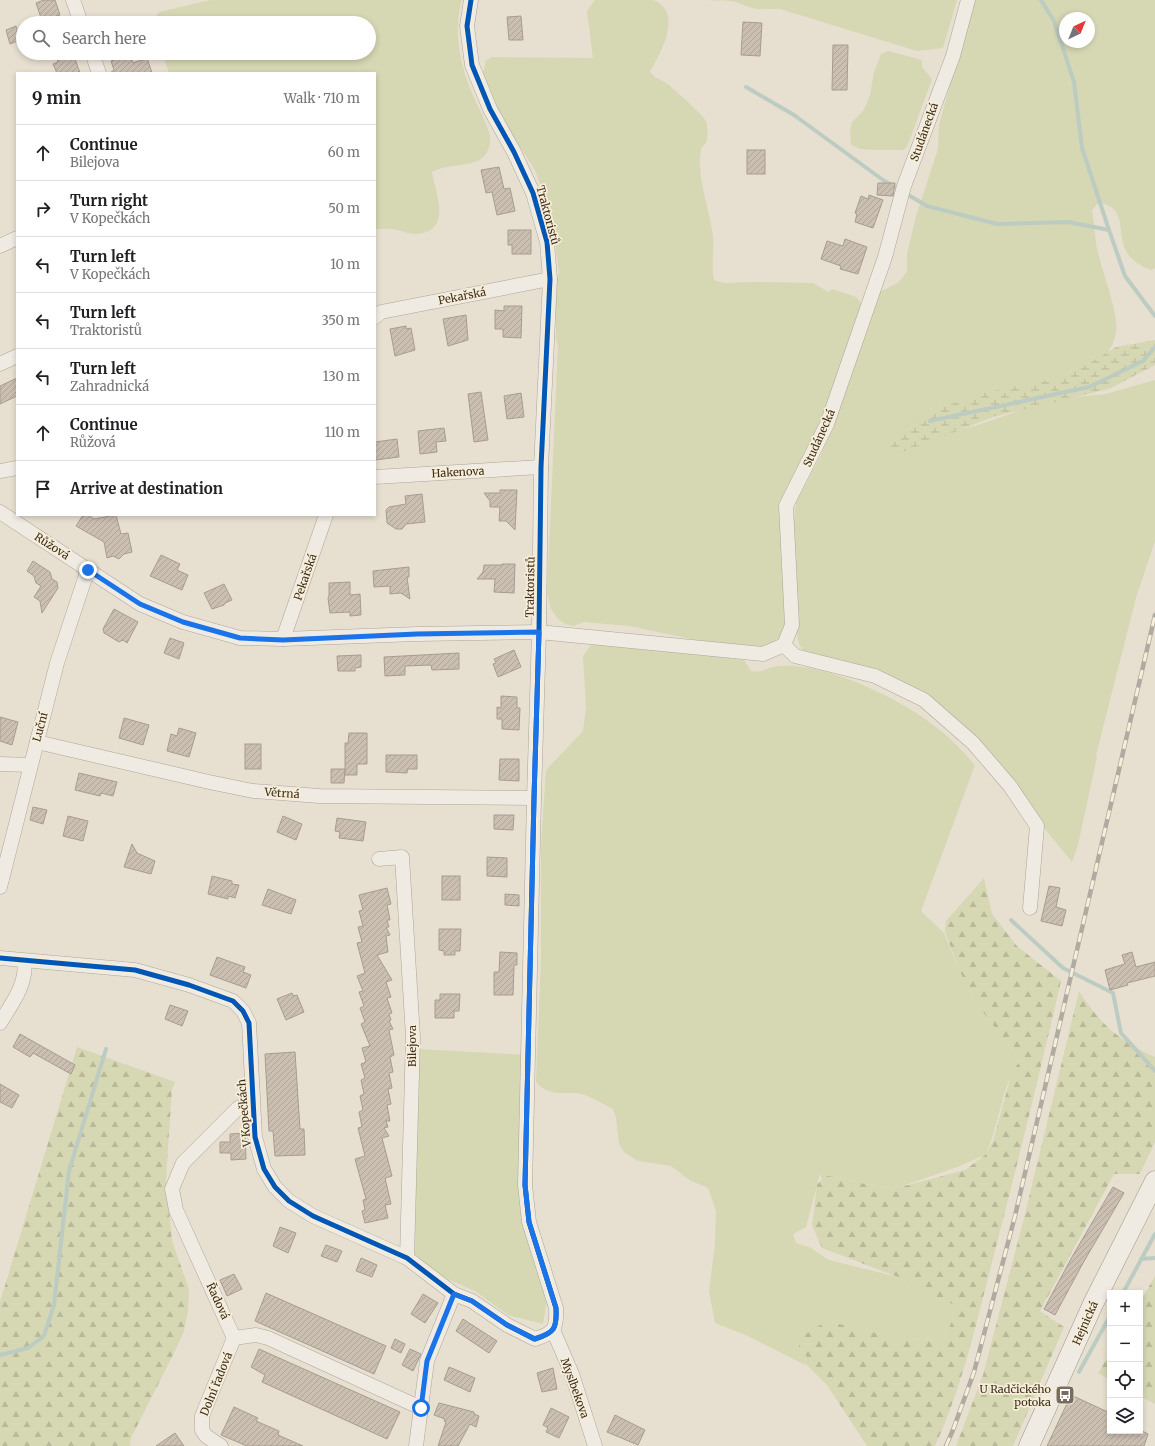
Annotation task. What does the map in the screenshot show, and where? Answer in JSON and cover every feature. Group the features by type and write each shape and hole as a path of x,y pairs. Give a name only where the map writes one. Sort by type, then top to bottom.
{"main road":[{"name":"Hejnická","path":"1029,1446 1093,1304 1155,1181"}],"street":[{"path":"73,0 79,16"},
{"name":"Traktoristů","path":"470,0 467,26 472,65 490,109 514,152 533,193 547,242 550,279 541,467 539,632 525,1185 529,1222 556,1308 556,1322 552,1330"},
{"name":"Studánecká","path":"784,646 792,625 786,506 827,424 885,257 904,186 953,56 968,0"},
{"path":"94,60 99,72"},
{"path":"0,246 16,238"},
{"name":"Pekařská","path":"376,316 381,312 550,279"},
{"path":"0,364 16,356"},
{"name":"Hakenova","path":"376,477 541,467"},
{"path":"0,471 16,468"},
{"name":"Růžová","path":"0,512 140,604 183,622 240,638 283,640 417,634 539,632"},
{"name":"Pekařská","path":"283,640 326,516"},
{"name":"Luční","path":"0,887 57,663 88,570"},
{"path":"539,632 763,654 784,646 795,656 875,676 924,700 973,743 1010,786 1037,826 1030,908"},
{"name":"Větrná","path":"37,742 253,791 319,796 534,798"},
{"path":"0,764 30,765"},
{"name":"Bilejova","path":"379,859 402,857 414,1037 407,1258"},
{"name":"V Kopečkách","path":"0,958 135,970 189,985 233,1001 243,1011 249,1023 252,1104 259,1153 264,1169 275,1187 289,1201 313,1216 407,1258 454,1294 472,1301 507,1325 534,1339 547,1335 552,1330"},
{"path":"0,1024 21,986 26,970 24,961"},
{"name":"Řadová","path":"234,1338 176,1210 172,1189 183,1163 238,1108 252,1104"},
{"path":"416,1446 427,1361 454,1294"},
{"name":"Myslbekova","path":"552,1330 572,1374 595,1446"},
{"path":"234,1338 256,1335 268,1338 421,1408"},
{"name":"Dolní řadová","path":"221,1446 206,1436 202,1430 202,1416 234,1338"}],"green space":[{"path":"211,0 462,0 459,13 458,38 462,64 470,88 488,128 490,144 488,150 482,158 474,162 438,169 432,172 439,211 438,220 434,227 427,232 410,234 399,230 376,229 376,72 169,72 164,60 376,60 376,16 156,16 159,12"},
{"path":"595,0 653,0 662,6 667,14 669,23 664,44 650,71 655,77 666,83 687,101 707,123 706,143 701,149 700,171 713,237 714,280 724,283 813,283 828,292 832,289 856,297 862,304 813,445 786,498 786,625 783,634 768,647 753,647 696,640 629,626 584,622 574,626 565,624 557,618 551,609 547,593 558,346 556,337 556,284 559,272 554,236 546,203 535,170 494,107 482,77 486,60 492,57 593,58 587,11"},
{"path":"707,0 957,0 943,48 917,51 780,9 757,9 733,1"},
{"path":"973,0 1155,0 1155,268 1151,270 1137,263 1129,256 1124,247 1120,221 1117,213 1111,207 1099,202 1092,210 1098,254 1115,315 1116,334 1109,351 1089,375 938,408 908,427 937,435 975,426 1039,404 1066,398 1106,394 1155,380 1155,541 1136,598 1096,755 1097,757 1078,845 1072,862 1036,818 920,695 803,651 799,644 797,635 797,578 793,530 796,502 821,455 847,388 880,292 899,282 907,271 907,254 916,216 938,149 939,125"},
{"path":"888,51 922,60 922,67 932,79 907,147 903,150 860,149 851,145 850,130 852,122 863,111 867,103 874,72 881,54"},
{"path":"1155,340 1155,365 1109,389 993,417 893,456 883,445 925,413 979,394 1068,376 1116,347"},
{"path":"597,642 744,660 751,671 759,672 777,666 792,666 820,670 839,676 879,692 917,713 947,736 975,765 921,911 944,933 960,972 977,1004 1020,1061 1008,1083 990,1144 985,1155 960,1166 897,1188 879,1187 820,1174 806,1227 793,1234 796,1243 809,1247 829,1260 898,1277 933,1296 955,1305 952,1321 944,1339 906,1340 827,1321 799,1347 807,1357 805,1365 748,1336 715,1323 709,1291 715,1244 716,1211 708,1188 691,1181 671,1166 638,1161 625,1153 619,1144 616,1118 613,1109 592,1098 578,1093 559,1093 548,1091 536,1082 541,960 541,845 546,770 583,731 586,708 583,656 591,645"},
{"path":"984,878 992,914 1017,946 1061,981 1027,1126 973,1337 960,1381 944,1425 935,1446 867,1446 827,1385 805,1363 807,1357 799,1347 799,1338 827,1321 906,1340 944,1339 952,1321 955,1305 933,1296 898,1277 822,1248 812,1225 817,1185 822,1179 820,1174 879,1187 897,1188 965,1170 985,1155 993,1141 1012,1072 1020,1061 977,1004 960,972 945,932 946,921"},
{"path":"1079,991 1095,1013 1120,1038 1155,1057 1155,1142 1140,1174 1114,1174 1040,1311 1064,1327 1013,1446 956,1446 983,1375 1024,1218"},
{"path":"77,1047 175,1082 172,1089 166,1179 172,1241 189,1289 188,1311 184,1331 131,1438 130,1446 0,1446 0,1302"},
{"path":"417,1049 528,1055 526,1226 548,1292 543,1324 508,1315 475,1291 436,1274 415,1254"},
{"path":"1155,1276 1155,1404 1143,1398 1143,1297"},
{"path":"1107,1359 1107,1378 1098,1373"}],"building":[{"path":"44,0 55,0 60,15 40,16 36,3"},
{"path":"521,16 523,40 509,40 507,17"},
{"path":"743,22 762,23 760,56 741,55"},
{"path":"16,26 16,42 10,44 6,30"},
{"path":"833,45 848,45 847,90 832,90"},
{"path":"57,60 75,60 80,72 57,72 53,64 58,62"},
{"path":"132,60 133,63 141,60 148,60 152,72 111,72 114,70 111,61"},
{"path":"747,150 765,150 765,174 747,174"},
{"path":"499,167 504,189 510,188 515,211 497,215 492,192 486,193 481,170"},
{"path":"878,183 895,183 893,196 877,195"},
{"path":"869,195 883,200 873,228 855,222 857,214 855,213 861,196 868,199"},
{"path":"508,230 531,230 531,254 512,254 512,245 508,245"},
{"path":"845,239 867,247 858,274 840,269 841,266 821,259 827,241 843,246"},
{"path":"504,306 522,306 521,338 503,337 503,329 495,329 495,310 504,311"},
{"path":"466,315 468,340 448,346 443,319"},
{"path":"406,326 406,329 411,328 415,350 395,356 390,329"},
{"path":"16,378 16,396 0,404 0,386"},
{"path":"481,392 488,440 474,442 468,394"},
{"path":"521,393 524,417 507,419 504,396"},
{"path":"444,428 446,441 436,442 437,452 420,454 418,431"},
{"path":"397,439 399,457 376,460 376,442"},
{"path":"500,490 517,490 515,530 506,521 499,521 500,507 490,507 490,501 484,493 500,493"},
{"path":"422,494 425,522 406,524 402,529 396,529 387,523 386,510 389,507 406,504 405,496"},
{"path":"82,516 90,516 94,519 116,516 121,534 128,533 132,552 124,554 119,559 113,556 107,558 104,542 76,526"},
{"path":"161,555 180,564 177,570 188,575 182,590 150,576"},
{"path":"33,561 50,572 52,579 57,582 58,588 42,613 40,601 34,597 41,586 36,583 34,576 27,571"},
{"path":"515,564 514,593 494,592 495,579 477,579 483,572 484,565"},
{"path":"409,567 409,577 407,577 410,599 401,593 390,594 390,586 374,587 373,571"},
{"path":"350,582 350,595 360,594 361,615 350,616 350,612 330,613 328,598 329,583"},
{"path":"224,584 232,600 224,605 212,609 204,593"},
{"path":"114,609 138,622 127,643 123,640 119,642 104,633 103,629"},
{"path":"170,638 184,643 179,659 164,653"},
{"path":"514,650 521,667 498,677 493,664 496,663 494,659"},
{"path":"459,653 459,669 432,670 431,665 405,666 405,675 385,676 384,657"},
{"path":"361,655 361,667 355,668 355,671 338,671 337,656"},
{"path":"501,696 517,697 517,708 520,708 519,730 502,729 502,719 497,719 497,707 501,708"},
{"path":"0,717 18,722 12,745 0,741"},
{"path":"124,718 149,725 143,745 119,738"},
{"path":"179,728 196,733 189,757 167,751 171,734 177,736"},
{"path":"349,733 367,733 367,764 357,764 357,775 345,775 345,743 348,743"},
{"path":"245,744 261,744 261,769 245,769"},
{"path":"386,755 417,755 417,769 408,769 407,773 386,772"},
{"path":"500,759 519,759 519,781 499,780"},
{"path":"331,769 345,769 344,783 331,783"},
{"path":"79,773 117,782 113,796 101,793 100,796 75,790"},
{"path":"33,807 47,810 43,824 30,820"},
{"path":"494,815 514,815 513,830 494,829"},
{"path":"68,816 88,821 83,841 63,836"},
{"path":"283,816 302,824 296,840 277,832"},
{"path":"337,818 366,822 363,841 339,838 340,832 335,831"},
{"path":"132,844 137,853 155,861 151,874 124,867"},
{"path":"487,857 507,858 507,877 487,876"},
{"path":"212,876 232,881 232,884 239,885 235,898 228,896 228,899 208,894"},
{"path":"442,876 460,876 460,900 442,900"},
{"path":"1049,886 1060,888 1056,907 1066,910 1062,926 1041,921"},
{"path":"387,888 391,904 387,905 390,920 387,920 389,927 386,927 390,935 386,936 388,952 377,955 392,980 386,982 391,997 387,998 392,1013 389,1014 391,1020 389,1021 393,1029 389,1030 394,1055 390,1057 393,1072 389,1073 392,1088 388,1089 391,1104 387,1105 390,1121 386,1121 388,1127 384,1128 389,1136 382,1138 392,1176 385,1178 391,1204 385,1205 388,1218 365,1223 362,1211 365,1210 363,1200 366,1199 355,1159 365,1156 358,1128 362,1127 359,1112 363,1110 360,1096 364,1094 361,1080 365,1078 361,1064 366,1062 362,1048 370,1046 361,1024 365,1022 360,1008 364,1006 359,992 363,991 357,976 365,973 357,943 362,942 358,927 363,926 359,911 363,910 359,895"},
{"path":"268,889 296,900 291,914 262,905"},
{"path":"505,894 519,895 519,906 505,905"},
{"path":"439,929 461,929 460,951 455,951 455,955 444,955 444,951 439,950"},
{"path":"500,952 517,953 517,965 514,965 513,995 494,995 494,972 499,972"},
{"path":"1132,952 1136,967 1155,962 1155,976 1127,983 1128,985 1110,990 1105,970 1125,964 1122,955"},
{"path":"217,957 245,967 243,972 251,975 246,988 210,975"},
{"path":"292,993 293,996 297,995 304,1012 286,1020 277,999"},
{"path":"440,994 460,994 459,1011 454,1011 454,1018 435,1018 435,1000 440,1000"},
{"path":"170,1005 188,1011 182,1026 165,1019"},
{"path":"20,1034 75,1065 71,1074 33,1053 30,1057 13,1047"},
{"path":"295,1052 300,1129 304,1129 305,1155 275,1156 273,1131 269,1131 265,1054"},
{"path":"0,1084 19,1095 12,1108 0,1102"},
{"path":"245,1133 246,1159 231,1160 231,1153 220,1153 220,1142 230,1142 230,1134"},
{"path":"1113,1187 1124,1193 1083,1263 1055,1315 1044,1309 1072,1257"},
{"path":"280,1227 296,1233 288,1253 273,1246"},
{"path":"326,1245 342,1251 337,1262 321,1256"},
{"path":"361,1258 377,1265 372,1277 356,1271"},
{"path":"234,1274 242,1289 227,1296 220,1280"},
{"path":"266,1293 386,1346 374,1374 255,1321"},
{"path":"423,1294 438,1303 425,1323 411,1314"},
{"path":"463,1319 497,1341 489,1353 456,1331"},
{"path":"395,1339 405,1344 401,1353 391,1348"},
{"path":"259,1349 400,1412 387,1439 262,1382 265,1375 251,1367"},
{"path":"410,1349 421,1354 413,1371 402,1365"},
{"path":"449,1367 475,1378 470,1392 444,1380"},
{"path":"553,1368 557,1389 542,1392 537,1373"},
{"path":"1071,1395 1107,1412 1107,1434 1143,1434 1143,1432 1148,1434 1144,1446 1047,1446"},
{"path":"439,1403 474,1412 474,1414 479,1416 476,1427 470,1424 458,1446 438,1446 446,1422 444,1421 445,1419 434,1415"},
{"path":"234,1407 258,1418 256,1421 279,1431 278,1435 303,1446 247,1446 221,1435"},
{"path":"551,1408 569,1417 559,1438 546,1432 548,1428 543,1425"},
{"path":"615,1415 645,1430 638,1445 607,1432"},
{"path":"175,1433 184,1446 156,1446"}],"waterway":[{"path":"1041,0 1054,21 1074,82 1082,148 1109,230"},
{"path":"746,87 794,115 883,180 927,206 997,224 1068,222 1109,230 1125,276 1155,316"},
{"path":"930,421 1089,387 1143,361 1155,347"},
{"path":"1011,920 1063,968 1113,993 1121,1033 1155,1071"},
{"path":"0,1355 28,1348 44,1336 54,1305 69,1171 106,1049"},
{"path":"1125,1290 1155,1234"},
{"path":"1141,1259 1155,1258"},
{"path":"1079,1372 1107,1321"}],"railway":[{"path":"946,1446 974,1372 1015,1216 1155,615"}],"cycle path":[{"path":"0,958 135,970 189,985 233,1001 243,1011 249,1023 255,1137 264,1169 275,1187 289,1201 313,1216 407,1258 454,1294 472,1301 507,1325 535,1339 551,1332 555,1325 556,1308 529,1222 525,1185 539,632 541,467 550,279 547,242 533,193 514,152 490,109 472,65 467,26 471,0"}],"place":[{"name":"U Radčického potoka","path":"1065,1395"}],"route":[{"path":"88,570 140,604 183,622 240,638 283,640 417,634 539,632 525,1185 529,1222 556,1308 556,1322 552,1330 547,1335 534,1339 507,1325 472,1301 454,1294 427,1361 421,1408"}]}
